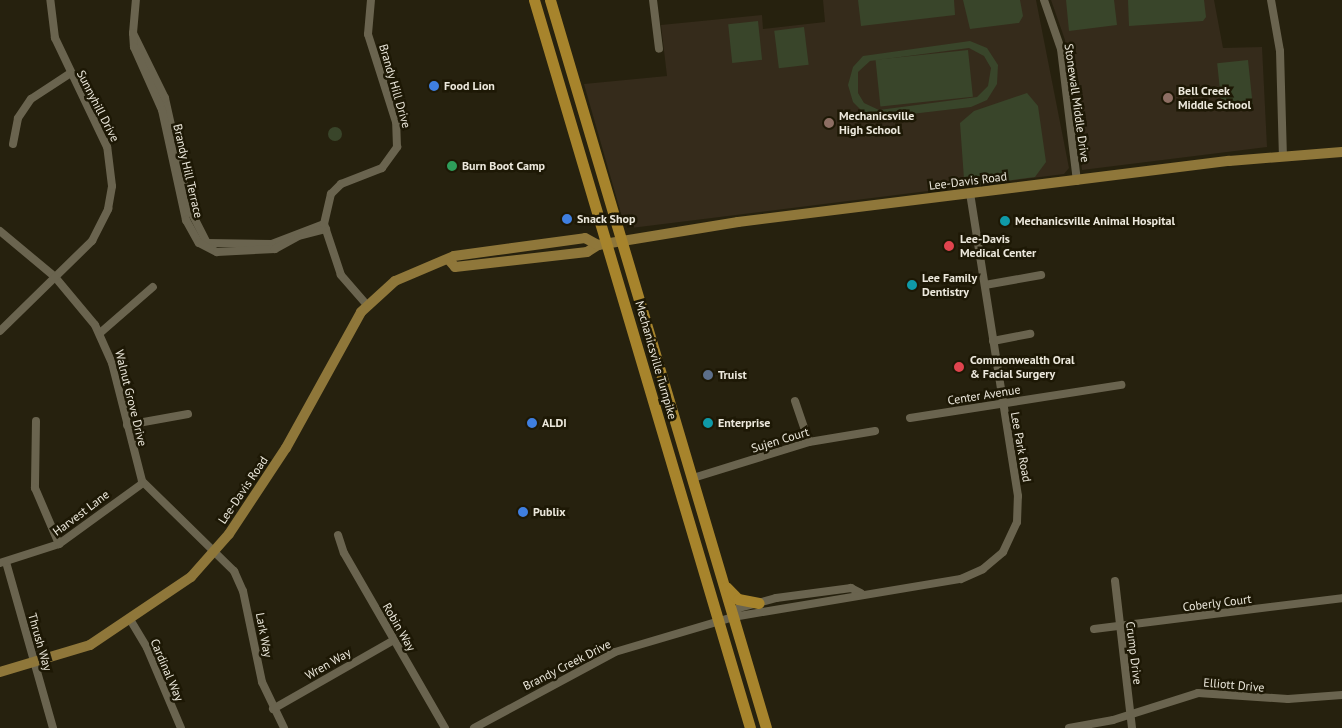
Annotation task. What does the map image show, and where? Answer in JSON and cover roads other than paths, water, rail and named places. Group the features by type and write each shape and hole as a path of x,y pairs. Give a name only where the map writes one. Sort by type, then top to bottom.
{"highway":[{"name":"Mechanicsville Turnpike","path":"534,0 603,244 750,728"},
{"name":"Mechanicsville Turnpike","path":"550,0 766,728"},
{"path":"722,580 738,600 759,603"}],"main road":[{"name":"Lee-Davis Road","path":"449,260 455,267 587,252 603,244 622,240 1077,180 1283,156 1342,152"},
{"name":"Lee-Davis Road","path":"0,672 34,664 90,645 131,621 180,586 216,550 299,427 367,305 407,274 449,260 454,256 531,247 585,238 603,244"},
{"path":"497,262 502,256 531,247"}],"street":[{"name":"Sunnyhill Drive","path":"0,331 98,231 112,186 106,147 69,74 55,38 50,0"},
{"name":"Brandy Hill Terrace","path":"136,0 132,33 134,47 162,110 186,220 199,243 216,252 271,250 325,227"},
{"path":"653,0 659,49"},
{"name":"Stonewall Middle Drive","path":"1044,0 1061,49 1077,180"},
{"path":"1271,0 1280,52 1283,156"},
{"name":"Brandy Hill Drive","path":"325,227 331,194 341,184 382,168 397,147 396,122 368,34 370,1"},
{"path":"13,144 16,126 27,104 47,86 69,74"},
{"name":"Lee Park Road","path":"732,617 854,599 861,593 961,579 1003,552 1015,529 1018,506 970,194"},
{"path":"325,227 341,274 367,305"},
{"name":"Walnut Grove Drive","path":"0,231 55,277 100,334 112,363 143,483 168,510 216,550"},
{"path":"985,286 1041,275"},
{"path":"100,334 153,287"},
{"path":"993,341 1030,334"},
{"name":"Center Avenue","path":"910,418 1121,386"},
{"path":"795,401 809,442"},
{"path":"127,425 188,414"},
{"path":"36,421 36,488 58,544"},
{"name":"Sujen Court","path":"693,478 809,442 875,431"},
{"name":"Harvest Lane","path":"3,563 58,544 143,483"},
{"name":"Robin Way","path":"338,535 344,554 445,728"},
{"name":"Lark Way","path":"216,550 243,591 262,682 273,709 284,728"},
{"name":"Thrush Way","path":"3,563 53,728"},
{"name":"Crump Drive","path":"1114,581 1132,728"},
{"name":"Lee Park Road","path":"732,617 739,608 759,603 851,588 861,593"},
{"name":"Coberly Court","path":"1094,629 1342,598"},
{"name":"Brandy Creek Drive","path":"474,728 595,660 732,617"},
{"name":"Cardinal Way","path":"131,621 147,648 181,728"},
{"name":"Wren Way","path":"273,709 394,640"},
{"name":"Elliott Drive","path":"1069,728 1130,714 1198,693 1278,699 1342,695"}],"place":[{"name":"Food Lion","path":"434,86"},
{"name":"Bell Creek Middle School","path":"1168,98"},
{"name":"Mechanicsville High School","path":"829,123"},
{"name":"Burn Boot Camp","path":"452,166"},
{"name":"Snack Shop","path":"567,219"},
{"name":"Mechanicsville Animal Hospital","path":"1005,221"},
{"name":"Lee-Davis Medical Center","path":"949,246"},
{"name":"Lee Family Dentistry","path":"912,285"},
{"name":"Commonwealth Oral & Facial Surgery","path":"959,367"},
{"name":"Truist","path":"708,375"},
{"name":"ALDI","path":"532,423"},
{"name":"Enterprise","path":"708,423"},
{"name":"Publix","path":"523,512"}]}
